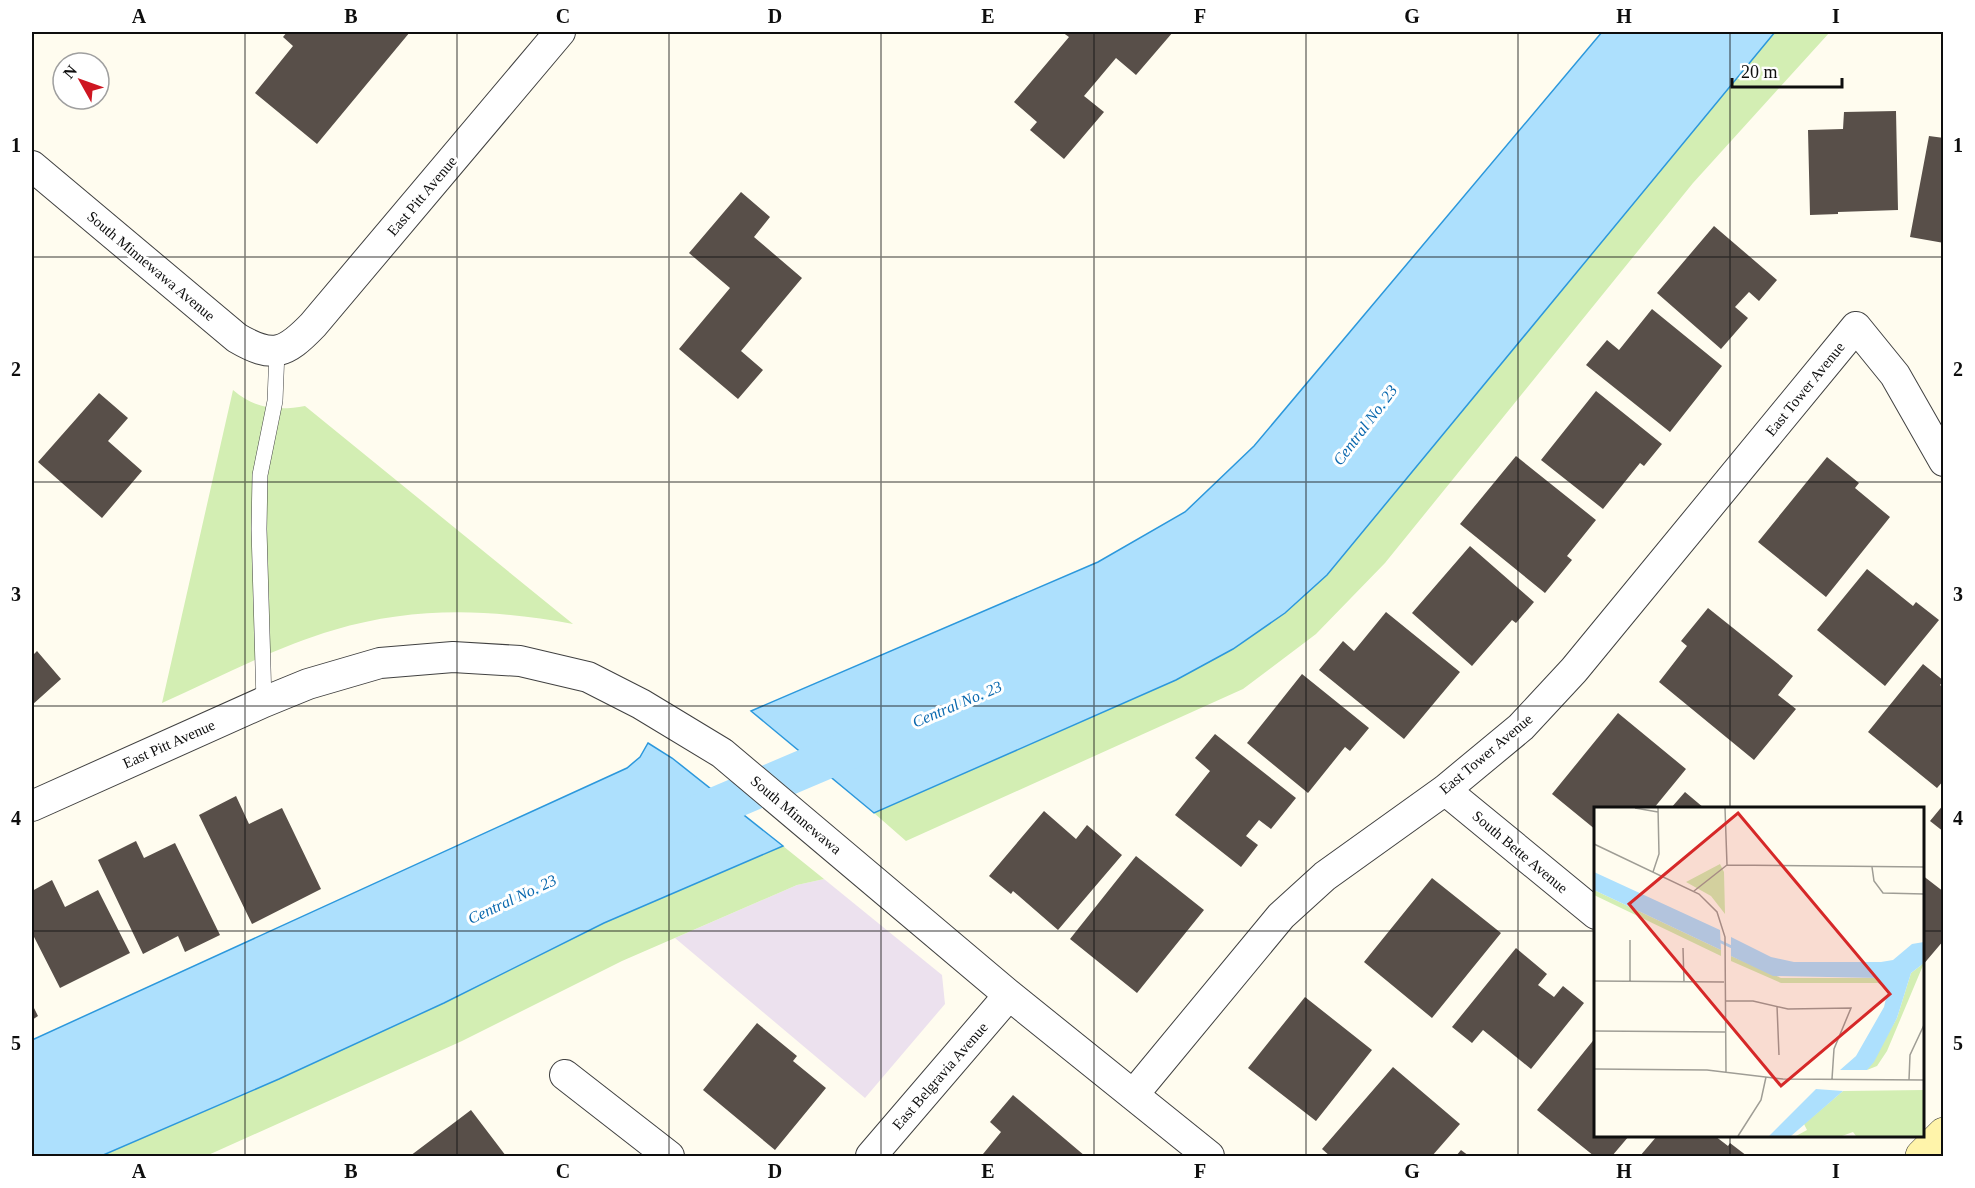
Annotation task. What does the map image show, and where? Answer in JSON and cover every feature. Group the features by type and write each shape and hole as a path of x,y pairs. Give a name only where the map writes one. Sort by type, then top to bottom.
{"street":[{"name":"East Pitt Avenue","path":"277,351 296,342 313,325 560,32"},
{"name":"South Minnewawa Avenue","path":"32,166 237,338 257,350 277,351"},
{"name":"East Tower Avenue","path":"1133,1095 1281,916 1325,876 1445,790 1521,727 1574,670 1856,327 1895,375 1944,461"},
{"name":"South Minnewawa","path":"308,684 380,663 453,657 520,662 588,677 641,704 722,753 1009,996 1209,1156"},
{"name":"East Pitt Avenue","path":"32,806 308,684"},
{"name":"South Bette Avenue","path":"1445,790 1594,912"},
{"name":"East Belgravia Avenue","path":"871,1156 1009,996"},
{"path":"565,1076 669,1156"},
{"path":"1922,1156 1944,1134"}],"lane":[{"path":"264,702 259,529 260,475 275,401 277,351"}],"shaded area":[{"path":"824,879 942,975 945,1004 865,1098 675,938 797,885"}],"green space":[{"path":"1775,32 1830,32 1693,183 1385,563 1316,634 1243,689 906,841 874,813 1176,680 1233,649 1285,613 1327,575"},
{"path":"233,390 258,405 267,407 305,406 573,624 512,615 453,612 364,622 290,645 162,703"},
{"path":"783,846 824,879 797,885 622,961 462,1041 206,1156 101,1156 279,1079 444,1003 604,923"}],"water":[{"path":"1602,32 1775,32 1327,575 1285,613 1233,649 1176,680 874,813 751,711 1098,562 1185,512 1254,446"},
{"path":"648,743 672,758 783,846 604,923 444,1003 279,1079 101,1156 32,1156 32,1040 627,768 640,757"}],"building":[{"path":"287,32 410,32 317,144 255,93 293,46 283,37"},
{"path":"1062,32 1173,32 1136,75 1116,58 1084,96 1104,112 1064,159 1030,130 1037,122 1014,102 1069,37"},
{"path":"1896,111 1898,210 1810,215 1808,130 1843,129 1844,112"},
{"path":"1929,136 1944,138 1944,243 1910,237"},
{"path":"741,192 770,217 754,237 802,278 741,351 763,370 738,399 679,349 730,288 689,253"},
{"path":"1714,226 1777,280 1759,301 1749,292 1735,307 1748,318 1721,349 1657,293"},
{"path":"1652,309 1722,366 1670,432 1586,365 1607,340 1619,350"},
{"path":"1596,391 1662,444 1644,466 1640,463 1603,509 1541,460"},
{"path":"99,393 128,418 108,441 142,471 102,518 38,462"},
{"path":"1516,456 1596,520 1567,556 1572,560 1545,593 1460,524"},
{"path":"1827,457 1859,483 1855,488 1890,517 1826,597 1758,542"},
{"path":"1470,546 1534,602 1516,623 1512,620 1472,666 1412,613"},
{"path":"1867,569 1913,606 1916,602 1939,620 1885,686 1817,630"},
{"path":"1708,608 1793,676 1778,695 1796,709 1754,760 1659,682 1687,646 1681,641"},
{"path":"1386,612 1460,672 1404,739 1319,670 1343,641 1354,651"},
{"path":"37,651 61,679 32,705 32,656"},
{"path":"1923,664 1944,681 1940,685 1944,688 1944,780 1937,788 1868,732"},
{"path":"1302,674 1369,728 1350,751 1345,747 1308,793 1247,743"},
{"path":"1618,713 1686,769 1655,807 1594,807 1594,828 1552,794"},
{"path":"1215,734 1296,798 1271,829 1259,820 1246,836 1258,845 1241,867 1175,815 1210,771 1195,758"},
{"path":"1685,792 1703,807 1672,807"},
{"path":"236,796 249,824 282,808 321,889 252,924 199,815"},
{"path":"1944,804 1944,832 1930,821"},
{"path":"1044,811 1076,839 1087,825 1122,855 1058,930 1013,891 1011,894 989,876"},
{"path":"136,841 144,858 175,843 220,935 185,952 178,936 143,954 98,860"},
{"path":"1136,856 1204,910 1137,993 1070,939"},
{"path":"1924,877 1944,892 1944,940 1924,964"},
{"path":"1432,878 1501,933 1432,1018 1364,962"},
{"path":"52,880 65,907 98,890 130,953 60,988 32,933 32,891"},
{"path":"1516,948 1547,974 1538,985 1554,997 1563,986 1584,1003 1531,1069 1483,1030 1472,1043 1452,1027"},
{"path":"1305,997 1372,1050 1316,1121 1248,1068"},
{"path":"32,1004 38,1016 32,1020"},
{"path":"757,1023 797,1056 793,1061 826,1088 775,1150 703,1090"},
{"path":"1594,1039 1594,1137 1628,1137 1612,1156 1594,1156 1537,1110"},
{"path":"1393,1067 1460,1124 1432,1156 1330,1156 1322,1149"},
{"path":"1013,1095 1085,1156 985,1156 983,1154 1001,1132 990,1122"},
{"path":"471,1110 506,1156 410,1156"},
{"path":"1656,1137 1716,1137 1728,1146 1730,1143 1747,1156 1640,1156"},
{"path":"1461,1150 1469,1156 1456,1156"}],"waterway":[{"name":"Central No. 23","path":"677,823 863,744"}]}
